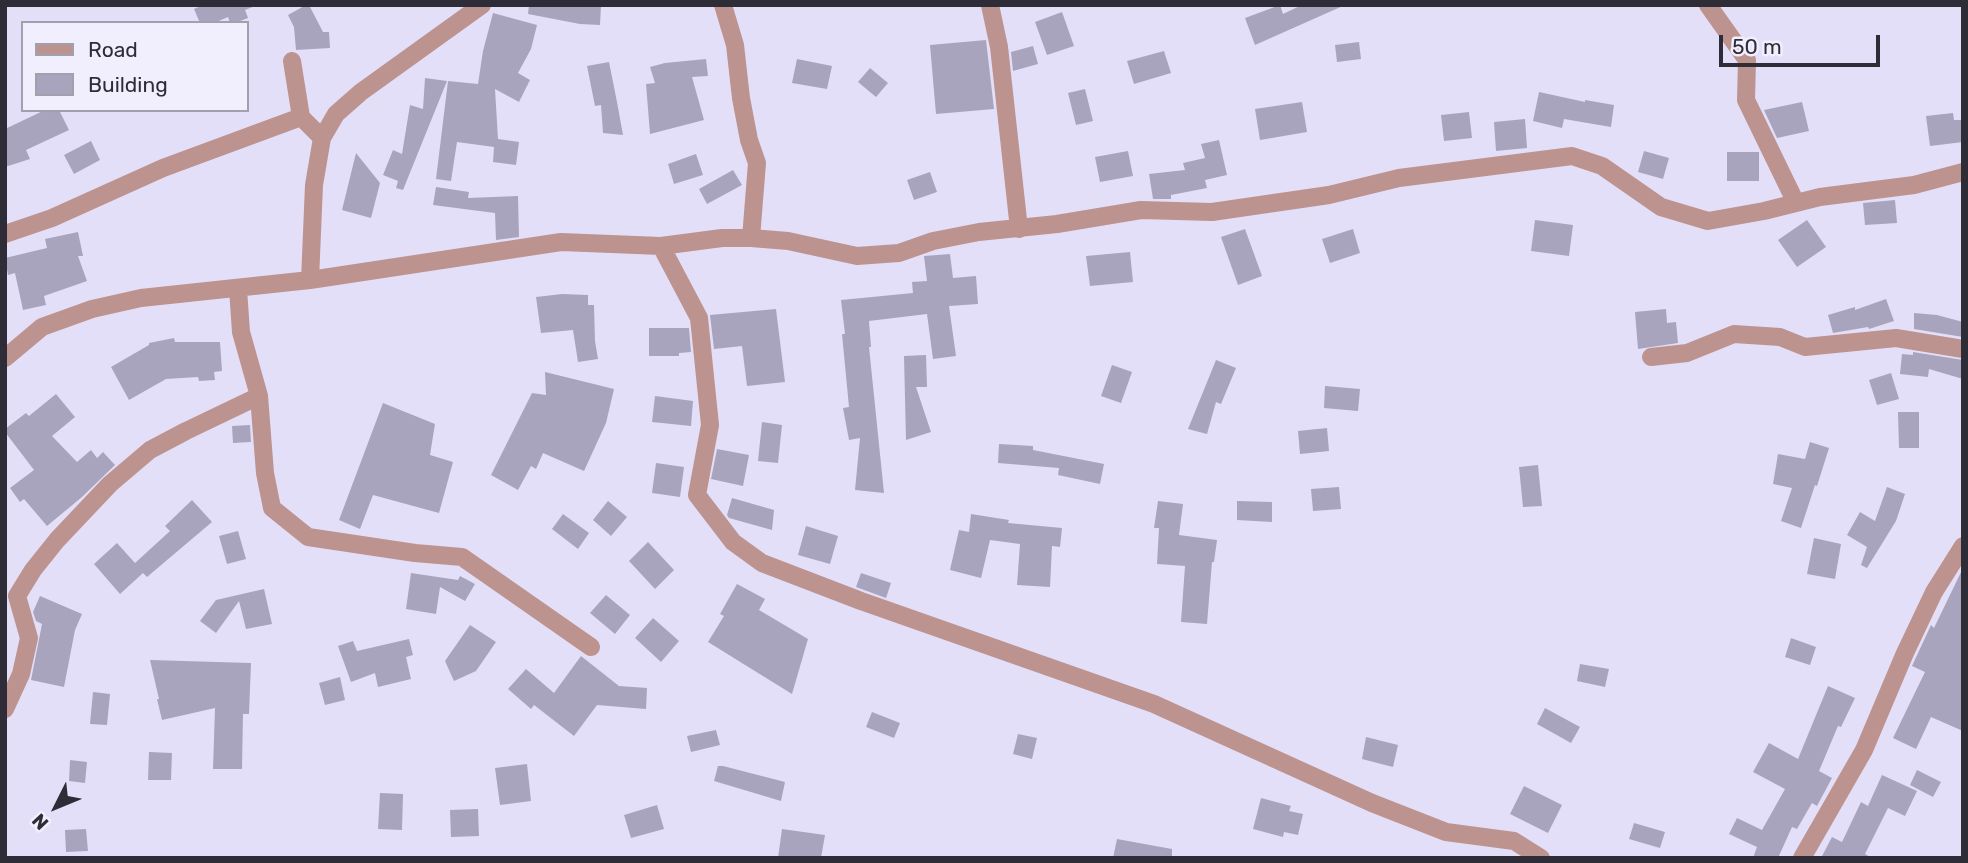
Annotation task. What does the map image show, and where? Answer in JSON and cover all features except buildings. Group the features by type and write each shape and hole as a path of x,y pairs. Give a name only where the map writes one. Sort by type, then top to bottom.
{"street":[{"path":"310,281 314,185 322,138 336,114 361,92 482,5"},
{"path":"723,5 735,45 741,98 757,163 751,238"},
{"path":"990,5 999,47 1019,229"},
{"path":"1708,5 1747,60 1746,100 1796,203"},
{"path":"292,61 301,117 322,138"},
{"path":"5,234 52,218 163,169 301,117"},
{"path":"5,358 42,327 92,309 141,298 310,281 561,242 661,246 722,238 751,238 788,241 857,256 899,253 979,232 1019,229 1141,210 1212,212 1329,195 1399,178 1572,156 1602,166 1661,206 1707,221 1820,197 1914,184 1963,172"},
{"path":"661,246 699,318 710,425 696,495 733,542 762,563 861,601 1154,704 1372,803 1446,832 1514,841 1541,858"},
{"path":"238,289 241,332 259,396 265,473 272,508 308,537 462,557 592,647"},
{"path":"1651,357 1687,353 1734,334 1780,337 1805,347 1896,338 1963,349"},
{"path":"5,709 21,674 29,638 11,596 57,540 110,484 150,450 259,396"},
{"path":"1802,858 1864,750 1928,604 1963,546"}]}
